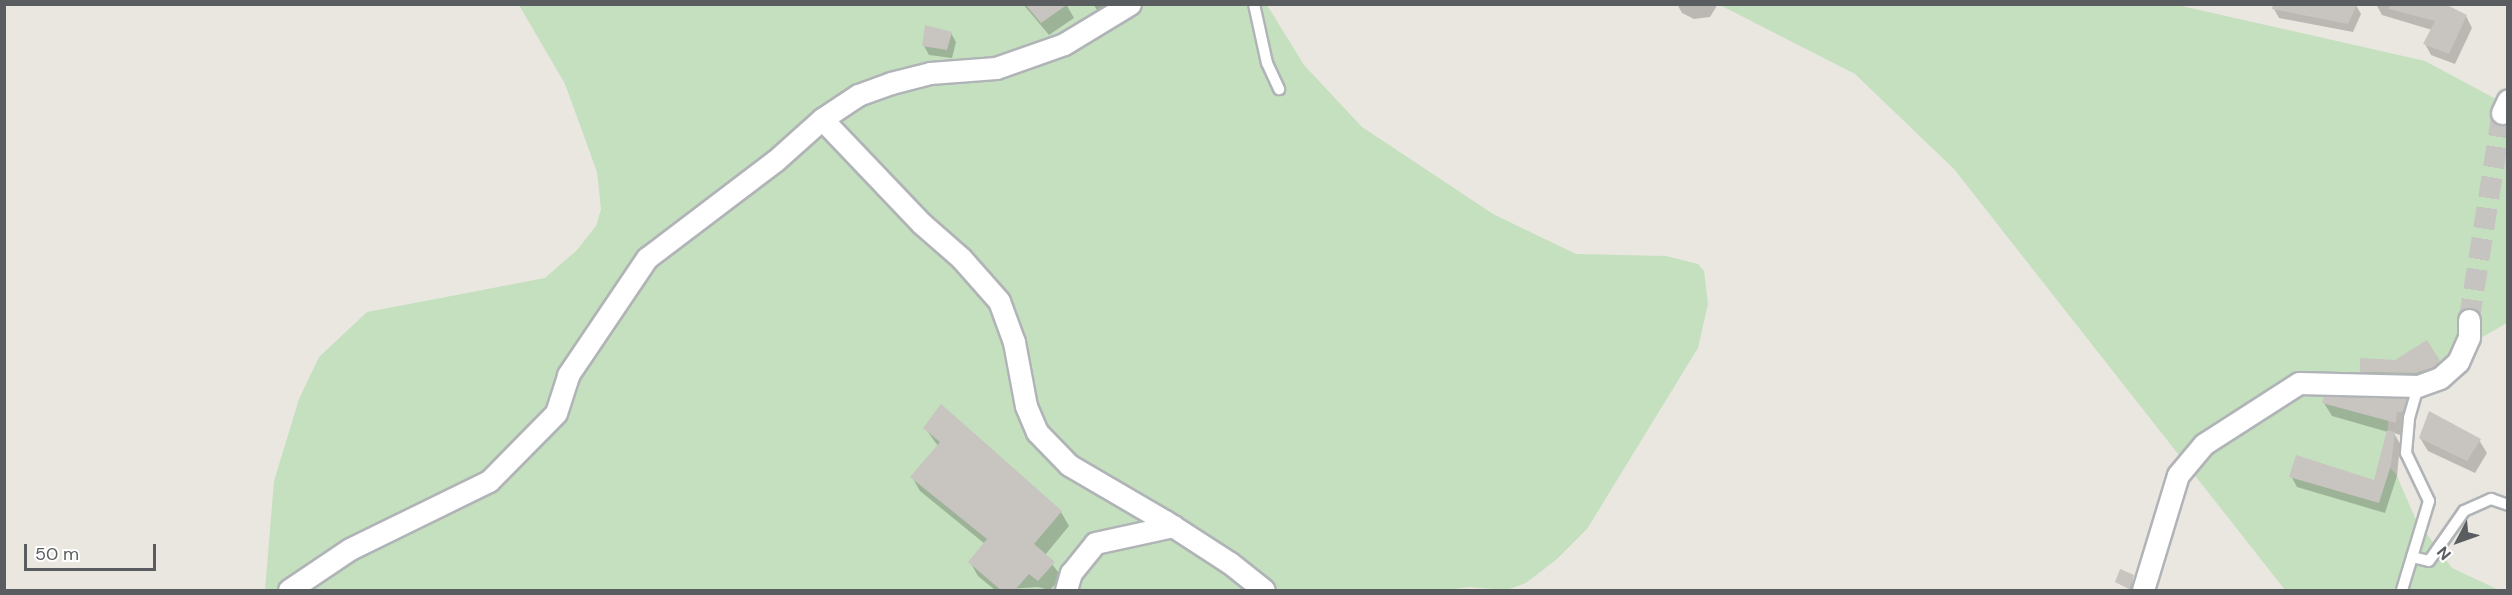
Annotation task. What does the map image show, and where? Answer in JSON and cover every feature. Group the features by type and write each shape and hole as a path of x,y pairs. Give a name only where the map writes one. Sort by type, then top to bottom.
{"street":[{"path":"289,591 312,571 360,544 489,481 556,413 568,375 647,258 775,161 822,119 858,95 891,83 930,73 996,68 1064,44 1130,4"},
{"path":"822,119 921,223 961,258 999,302 1014,342 1026,406 1037,432 1069,465 1173,526 1230,563 1264,591"},
{"path":"2143,591 2178,475 2204,444 2299,382 2418,386 2440,378 2458,362 2469,337 2469,320"},
{"path":"1066,591 1071,573 1095,543 1173,526"}],"lane":[{"path":"1254,4 1267,63 1279,89"},
{"path":"2402,591 2429,501 2406,453 2409,418 2418,386"},
{"path":"2412,557 2429,561 2464,511 2491,499 2508,505"}],"green space":[{"path":"519,5 1267,5 1304,65 1362,127 1493,214 1576,254 1666,256 1698,264 1704,271 1708,304 1698,348 1587,529 1557,559 1526,583 1507,590 1469,587 1447,590 265,590 274,481 299,399 319,357 367,312 545,278 577,250 596,226 601,209 597,172 565,84"},
{"path":"1720,5 2177,5 2425,61 2507,105 2507,323 2388,391 2388,465 2397,476 2415,518 2452,568 2499,590 2285,590 1954,169 1855,74"}],"building":[{"path":"1025,4 1068,4 1041,23"},
{"path":"2273,4 2357,4 2348,24 2272,9"},
{"path":"2390,4 2445,4 2467,15 2449,54 2423,44 2435,21 2389,9"},
{"path":"925,25 952,32 947,50 922,46"},
{"path":"2427,340 2440,361 2433,367 2416,373 2360,372 2360,358 2395,360"},
{"path":"2324,396 2407,398 2403,412 2397,412 2396,423 2322,403"},
{"path":"941,404 1062,511 1034,544 1055,562 1038,581 1029,574 1014,591 1002,591 968,562 987,539 910,477 940,442 923,428"},
{"path":"2429,411 2481,439 2467,461 2419,438"},
{"path":"2387,430 2395,432 2391,465 2379,503 2289,477 2296,455 2374,480"},
{"path":"2120,569 2134,575 2129,589 2115,582"}],"tunnel":[{"path":"2469,320 2502,113"}]}
